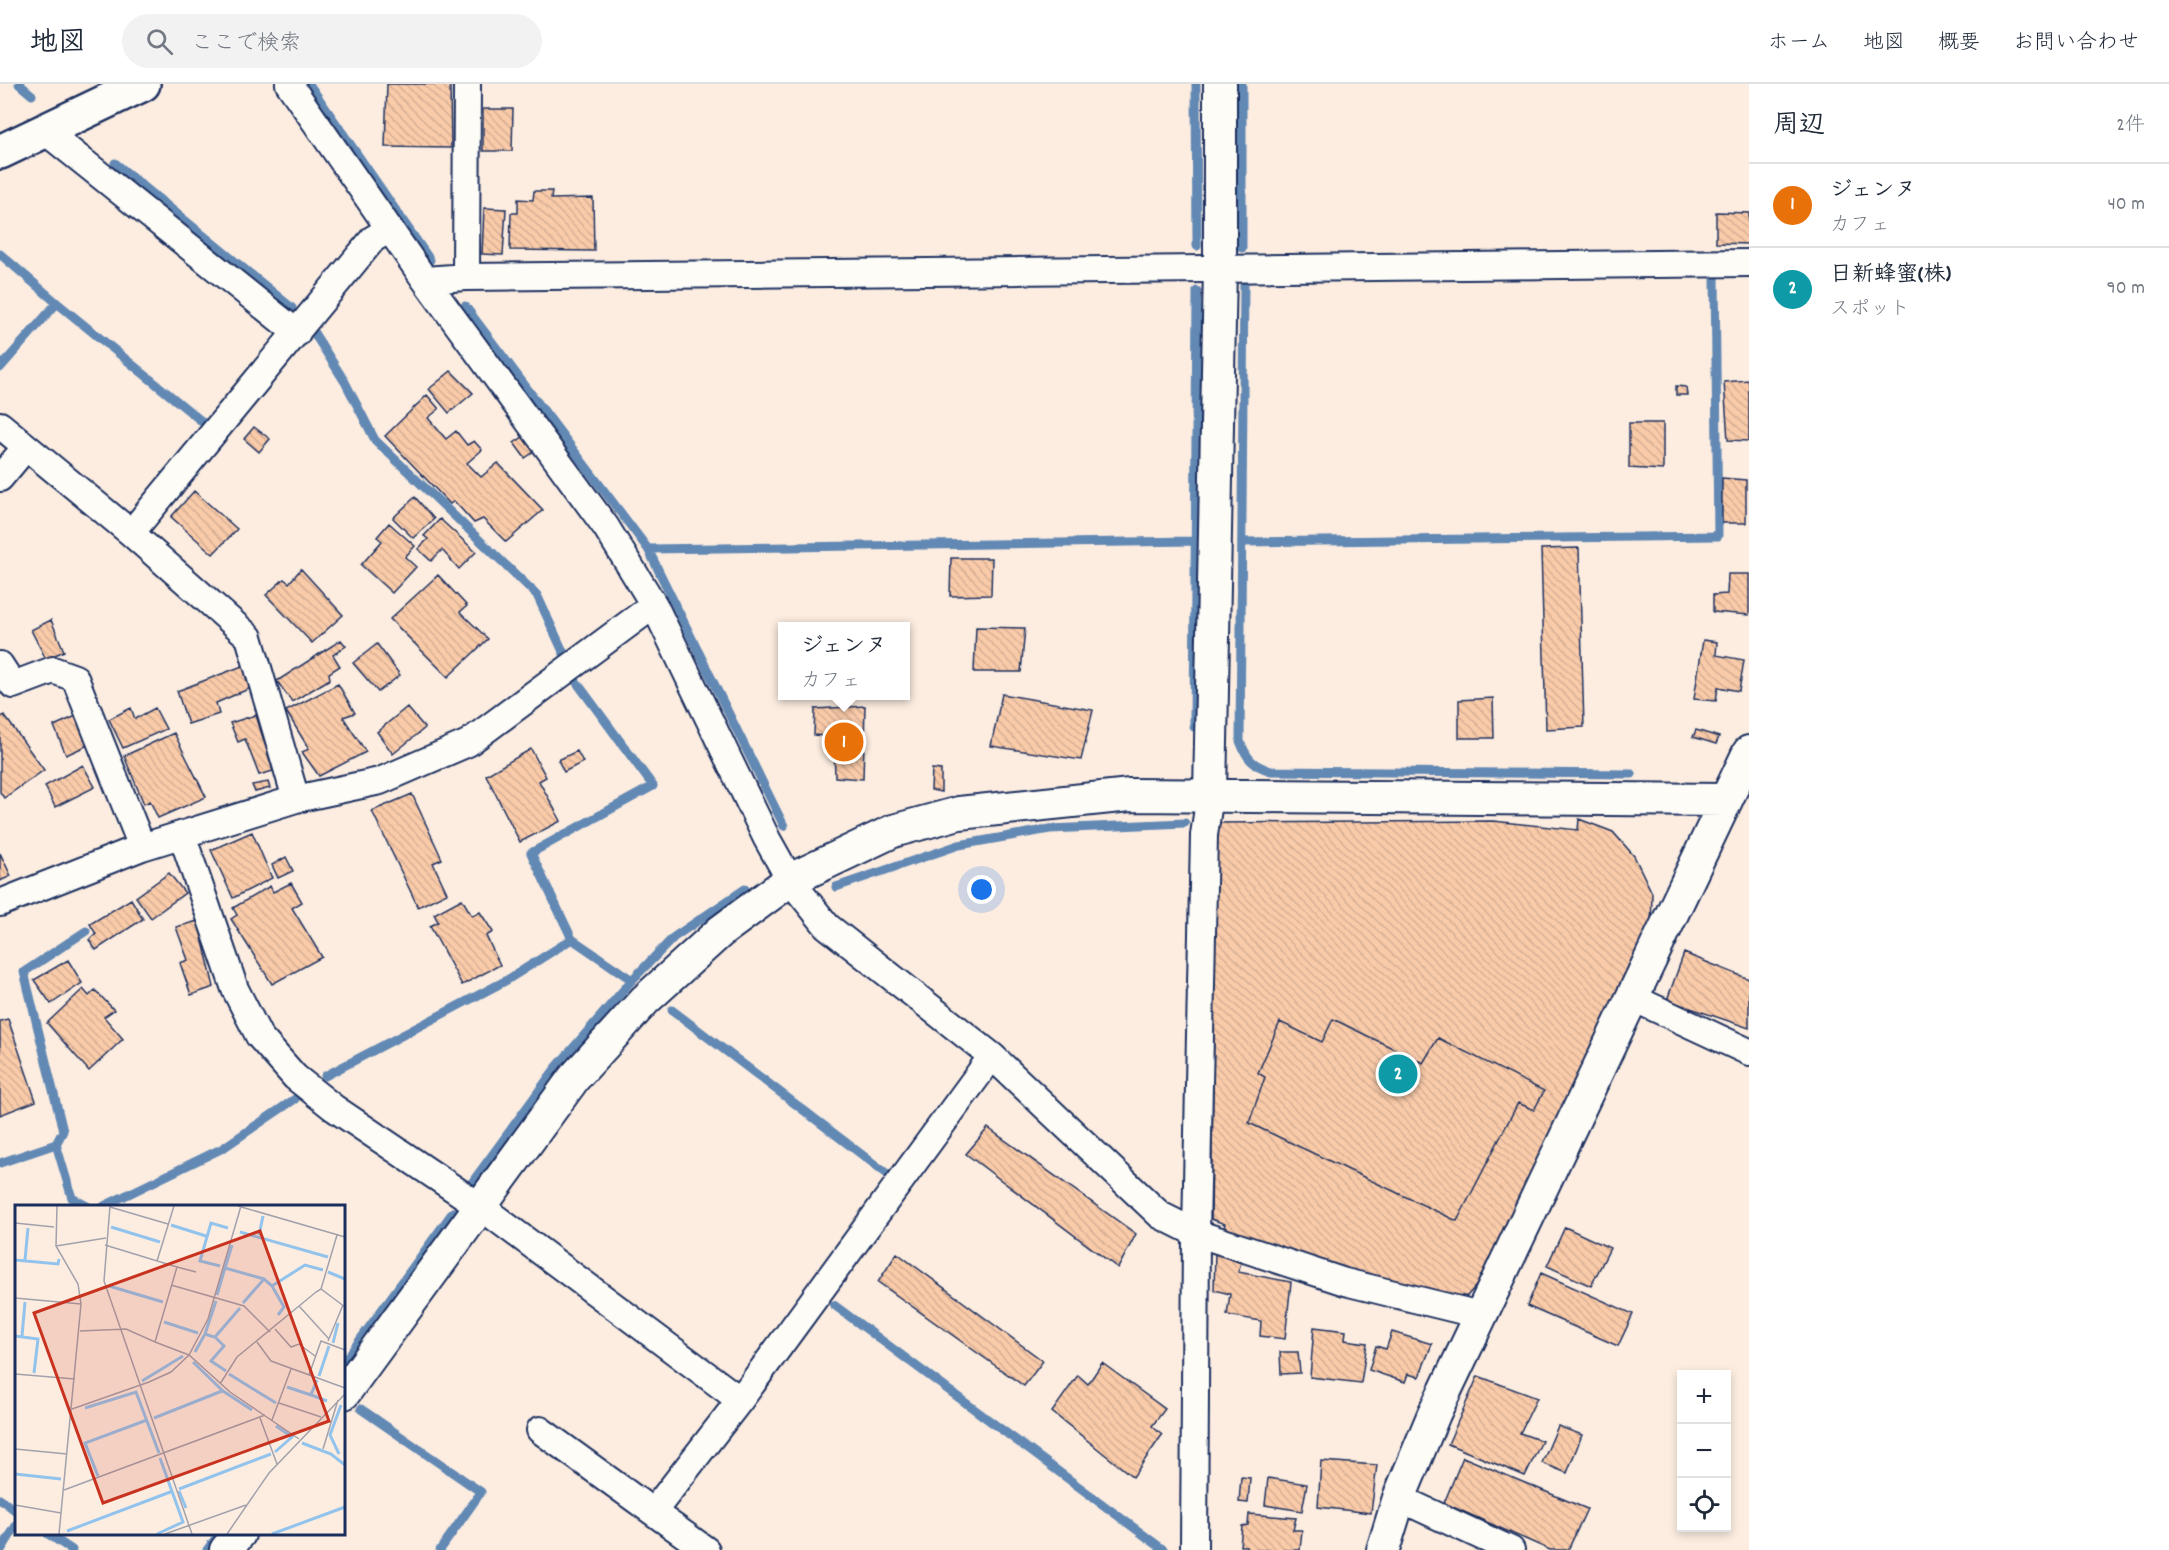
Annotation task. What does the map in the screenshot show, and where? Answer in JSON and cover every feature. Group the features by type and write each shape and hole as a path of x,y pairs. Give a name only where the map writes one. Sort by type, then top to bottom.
{"main road":[{"path":"0,152 143,84"}],"street":[{"path":"289,84 424,280 606,527 654,605 767,839 790,880 827,926 992,1056 1160,1215 1196,1233 1345,1282 1480,1315"},
{"path":"466,84 466,277"},
{"path":"1194,1550 1196,1233 1204,835 1210,795 1220,267 1220,84"},
{"path":"45,130 297,333"},
{"path":"131,533 374,239 390,230"},
{"path":"424,280 466,277 1220,267 1749,263"},
{"path":"0,425 131,533 249,637 296,799"},
{"path":"0,478 26,447"},
{"path":"0,903 142,847 296,799 380,781 468,743 654,605"},
{"path":"0,665 13,685 53,670 75,678 142,847"},
{"path":"1383,1550 1399,1498 1434,1414 1749,752"},
{"path":"345,1392 574,1078 645,1000 721,931 790,880 893,831 959,813 1130,795 1726,800"},
{"path":"182,835 236,989 259,1036 296,1077 334,1108 481,1207 740,1400"},
{"path":"1633,998 1749,1052"},
{"path":"653,1512 740,1400 992,1056"},
{"path":"540,1430 706,1550"},
{"path":"1399,1498 1511,1550"},
{"path":"226,1550 237,1535"}],"building":[{"path":"387,84 450,84 451,148 385,147"},
{"path":"483,109 513,109 512,151 483,151"},
{"path":"534,191 552,191 551,199 593,198 594,251 510,250 511,213 518,213 518,199 533,200"},
{"path":"484,208 506,209 503,255 482,254"},
{"path":"1716,212 1749,213 1749,244 1716,243"},
{"path":"451,371 473,393 449,413 429,389"},
{"path":"1749,380 1749,441 1728,440 1724,382"},
{"path":"1676,386 1686,387 1687,395 1676,395"},
{"path":"427,395 439,409 428,418 446,439 456,431 467,445 474,441 482,450 467,463 481,477 498,463 543,510 506,542 483,519 474,523 454,501 450,504 385,436"},
{"path":"1629,423 1663,423 1663,470 1629,468"},
{"path":"254,427 270,439 259,452 244,439"},
{"path":"523,437 534,452 525,458 514,443"},
{"path":"1722,478 1746,480 1746,523 1722,523"},
{"path":"194,491 237,529 213,554 171,517"},
{"path":"415,497 434,519 413,538 393,518"},
{"path":"440,519 476,552 459,569 442,550 431,561 418,549 428,539 424,536"},
{"path":"389,523 415,546 405,557 416,567 392,593 361,565 382,541 377,537"},
{"path":"1579,548 1584,727 1546,729 1541,549"},
{"path":"951,558 992,558 991,595 950,596"},
{"path":"301,569 343,615 312,643 266,595 284,579 289,583"},
{"path":"1728,574 1749,574 1749,615 1713,612 1713,595 1727,594"},
{"path":"438,575 467,606 460,612 488,639 448,677 390,619"},
{"path":"51,620 64,651 46,659 31,630"},
{"path":"976,627 1025,628 1021,672 974,672"},
{"path":"341,640 346,646 333,655 340,666 329,673 330,679 292,702 277,681"},
{"path":"1703,640 1717,642 1716,655 1744,660 1739,691 1718,687 1716,701 1694,699"},
{"path":"377,644 400,675 378,692 353,663"},
{"path":"245,665 253,687 216,703 219,714 188,724 177,691"},
{"path":"338,684 355,713 343,717 366,752 319,776 302,752 309,749 286,711"},
{"path":"1002,694 1093,710 1081,760 991,746"},
{"path":"1493,698 1494,738 1459,738 1459,700"},
{"path":"865,706 863,779 835,777 834,748 826,749 824,736 814,735 815,709"},
{"path":"407,707 425,728 393,754 377,732"},
{"path":"131,708 135,719 155,708 166,729 123,748 109,719"},
{"path":"4,715 44,770 4,798 0,792 0,718"},
{"path":"256,715 273,771 259,775 245,739 238,742 230,723"},
{"path":"76,716 88,745 66,755 54,726"},
{"path":"1696,730 1719,737 1716,744 1693,737"},
{"path":"174,733 206,797 158,818 150,801 144,804 124,756"},
{"path":"531,749 546,777 539,781 561,821 520,842 486,775"},
{"path":"577,751 583,762 564,772 558,760"},
{"path":"83,765 95,787 55,807 45,786"},
{"path":"932,769 941,770 941,792 931,790"},
{"path":"268,782 270,788 255,792 252,785"},
{"path":"412,794 442,859 433,863 447,893 418,907 372,811"},
{"path":"1579,819 1613,832 1634,856 1652,893 1651,929 1490,1270 1467,1296 1446,1297 1223,1233 1225,1224 1211,1219 1217,823 1493,821 1578,830"},
{"path":"252,832 272,878 233,898 211,850"},
{"path":"0,853 11,876 0,881"},
{"path":"286,857 293,871 278,878 272,865"},
{"path":"169,873 185,893 151,918 136,897"},
{"path":"291,883 302,902 292,908 322,957 272,984 231,919 237,915 233,908 270,886 273,892"},
{"path":"131,899 143,919 96,950 89,940 96,934 90,924"},
{"path":"462,899 472,916 480,912 493,932 486,936 500,965 462,985 430,926 438,922 434,914"},
{"path":"198,921 214,987 191,995 180,963 188,960 176,927"},
{"path":"1684,953 1749,979 1749,1028 1667,1000"},
{"path":"68,960 82,983 51,1004 34,980"},
{"path":"83,989 89,996 95,990 114,1010 104,1017 123,1039 89,1071 47,1023"},
{"path":"8,1019 36,1101 0,1115 0,1021"},
{"path":"1333,1019 1423,1063 1438,1038 1544,1091 1534,1110 1518,1103 1457,1221 1249,1123 1265,1077 1258,1073 1280,1022 1322,1042"},
{"path":"988,1128 1136,1234 1118,1268 966,1154"},
{"path":"1565,1227 1610,1248 1591,1286 1547,1266"},
{"path":"1215,1252 1241,1263 1238,1272 1291,1282 1285,1339 1260,1336 1261,1321 1227,1315 1230,1294 1214,1290"},
{"path":"897,1253 1043,1361 1024,1386 878,1282"},
{"path":"1541,1273 1633,1314 1618,1346 1527,1306"},
{"path":"1314,1327 1346,1331 1345,1340 1367,1343 1361,1383 1310,1377"},
{"path":"1392,1332 1432,1344 1419,1377 1408,1374 1405,1382 1369,1370 1376,1346 1386,1349"},
{"path":"1280,1352 1298,1352 1300,1373 1281,1374"},
{"path":"1102,1363 1165,1409 1152,1426 1162,1435 1133,1477 1052,1412 1078,1375 1088,1384"},
{"path":"1478,1376 1537,1398 1520,1433 1542,1441 1525,1476 1448,1444"},
{"path":"1558,1426 1582,1435 1567,1473 1542,1463"},
{"path":"1463,1457 1587,1509 1568,1550 1550,1550 1444,1503"},
{"path":"1321,1461 1377,1465 1371,1513 1318,1507"},
{"path":"1241,1477 1250,1478 1248,1503 1239,1502"},
{"path":"1268,1478 1307,1484 1302,1511 1265,1505"},
{"path":"1249,1514 1296,1518 1293,1530 1302,1530 1300,1550 1246,1550 1246,1546 1240,1546 1242,1526 1248,1525"}],"waterway":[{"path":"19,84 32,95"},
{"path":"309,84 430,260"},
{"path":"1196,84 1197,246"},
{"path":"1242,84 1242,248"},
{"path":"115,163 292,308"},
{"path":"0,254 57,303 0,368"},
{"path":"1244,542 1718,536 1715,276"},
{"path":"1244,283 1240,741 1248,757 1255,764 1271,771 1632,774"},
{"path":"1194,727 1197,291"},
{"path":"57,303 205,424"},
{"path":"465,306 648,549 784,826"},
{"path":"314,333 345,382 375,440 537,595 566,658"},
{"path":"648,549 1195,541"},
{"path":"325,1076 507,980 572,939 531,853 653,786 575,680"},
{"path":"836,887 959,845 1050,829 1185,823"},
{"path":"572,939 632,980 674,937 745,889"},
{"path":"56,1144 63,1131 24,972 86,931"},
{"path":"471,1184 555,1069 632,980"},
{"path":"672,1010 886,1173"},
{"path":"106,1205 223,1148 295,1099"},
{"path":"0,1163 56,1144 72,1198 85,1205"},
{"path":"345,1361 453,1212"},
{"path":"834,1305 1164,1550"},
{"path":"361,1409 481,1492 440,1550"},
{"path":"0,1499 15,1510"},
{"path":"1,1550 15,1528"},
{"path":"50,1535 72,1550"},
{"path":"207,1550 218,1535"}],"place":[{"name":"ジェンヌ","path":"844,742"},
{"name":"日新蜂蜜(株)","path":"1398,1074"}]}
